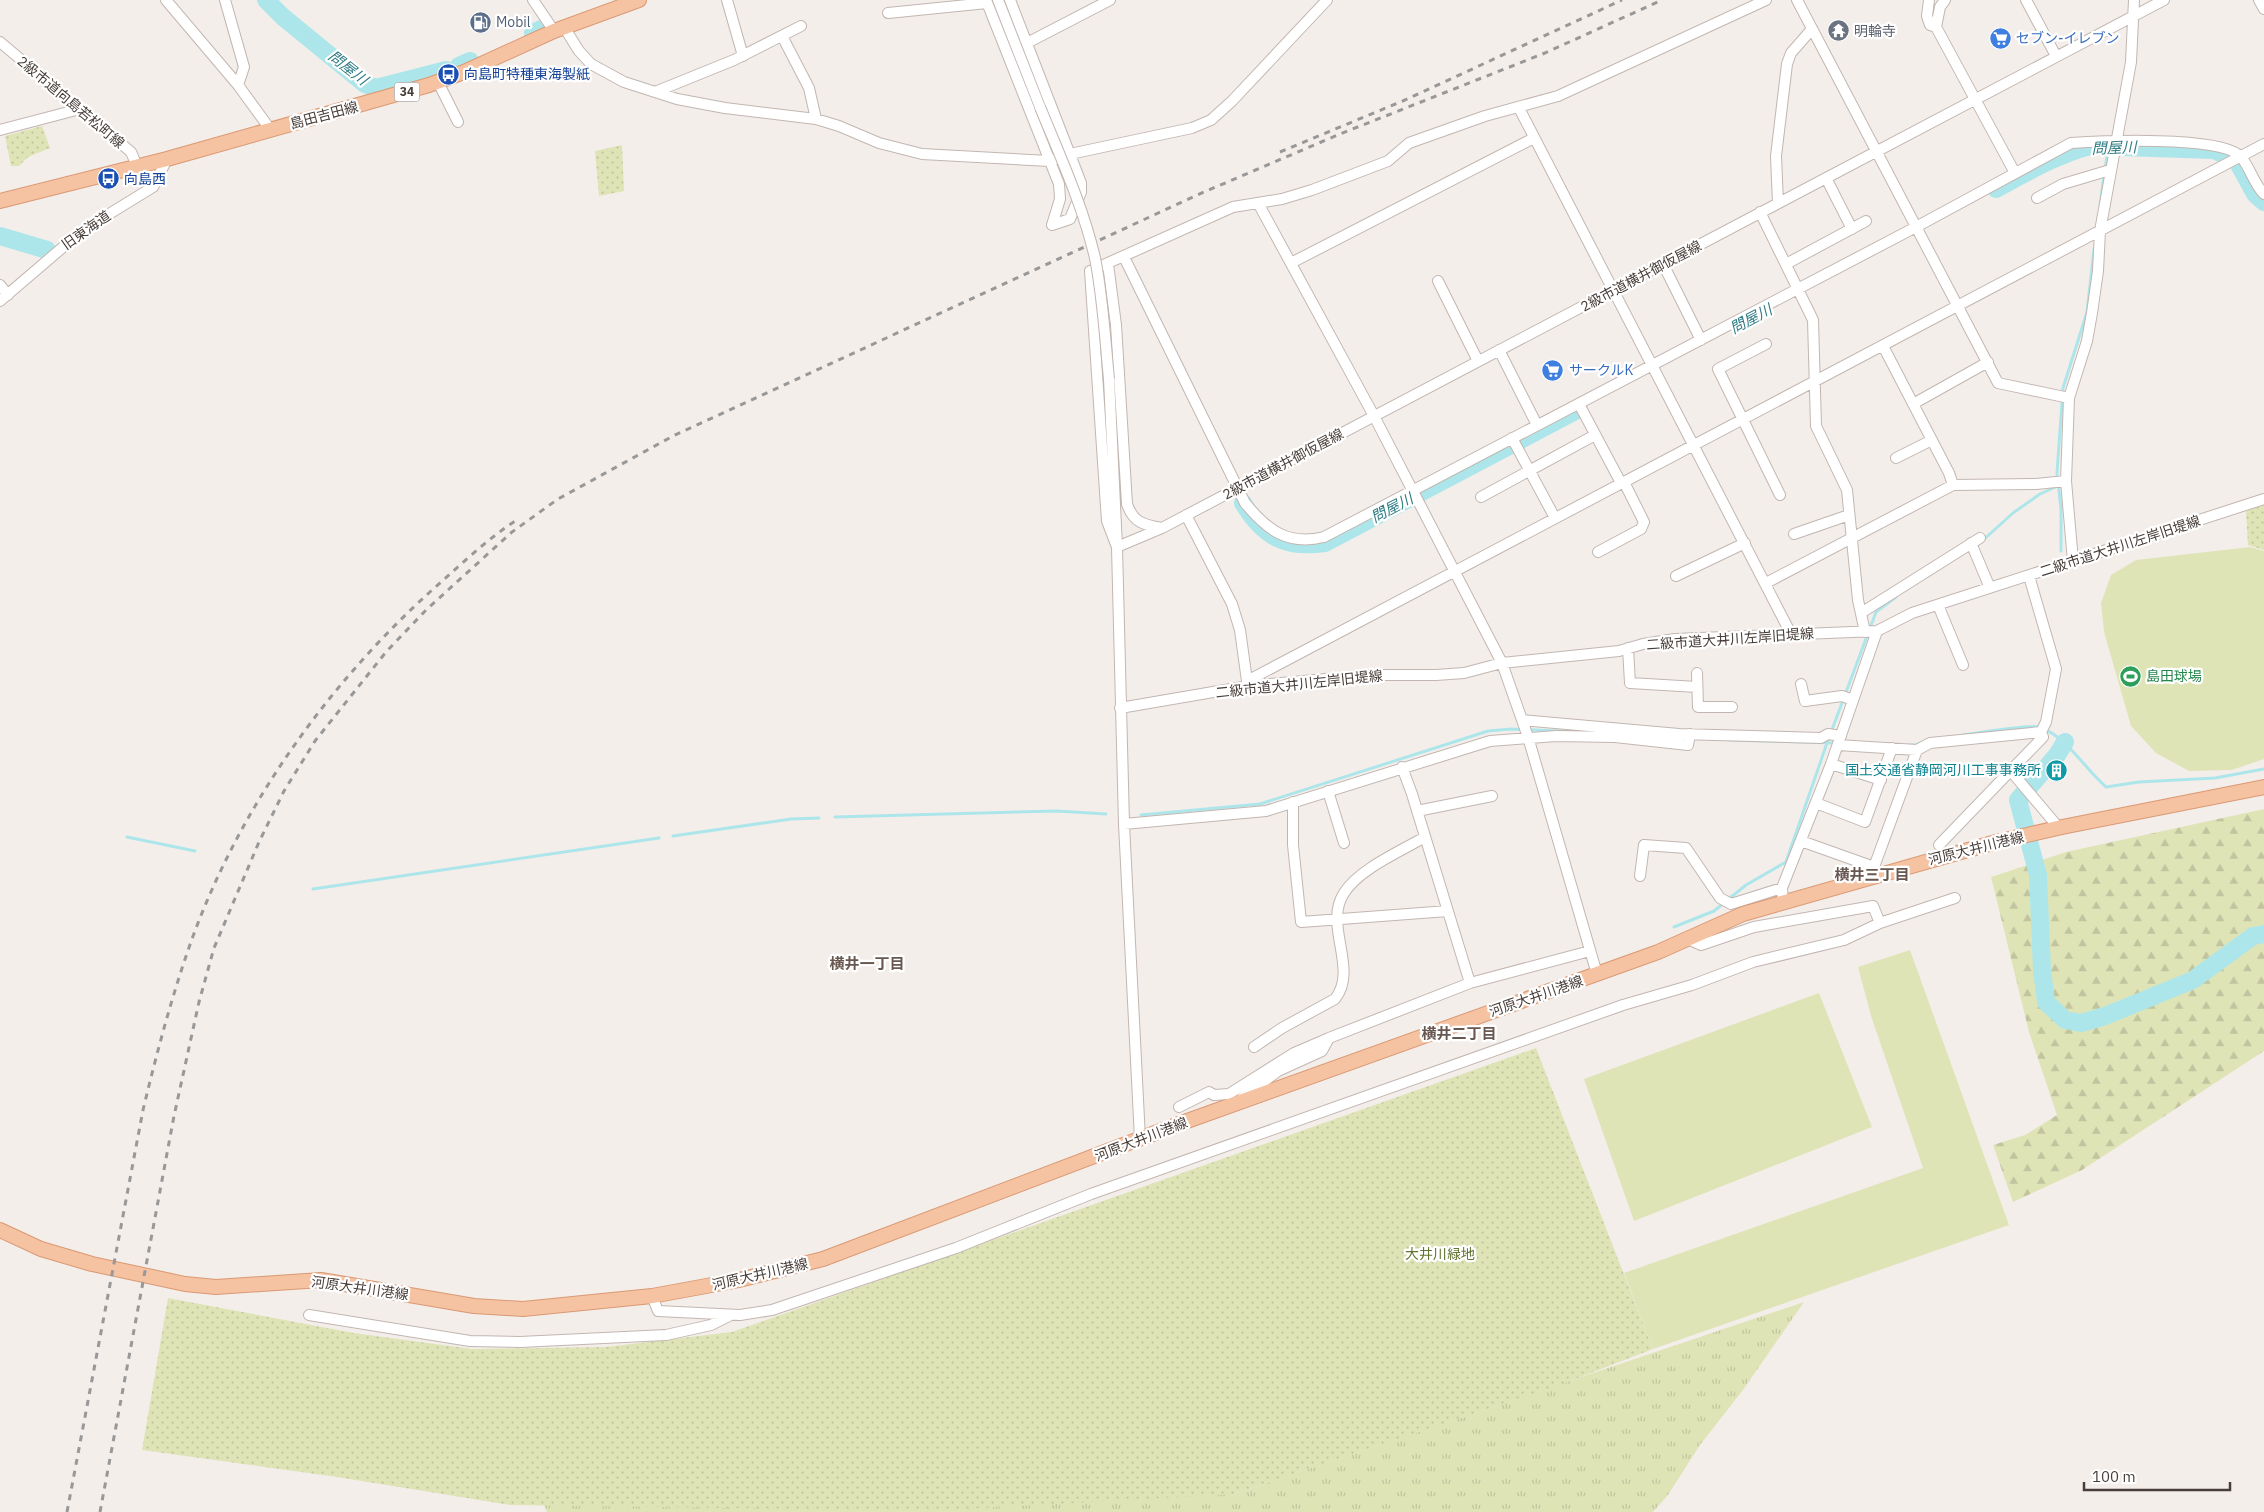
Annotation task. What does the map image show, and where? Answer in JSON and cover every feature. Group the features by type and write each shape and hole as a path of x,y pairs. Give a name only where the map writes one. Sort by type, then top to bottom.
{"main road":[{"name":"島田吉田線","path":"0,201 167,159 438,82 559,29 639,0"},
{"name":"河原大井川港線","path":"0,1230 41,1249 92,1264 185,1284 216,1288 321,1280 474,1306 524,1309 652,1296 739,1280 823,1259 1140,1139 1690,940 1732,918 1926,861 2059,828 2264,787"}],"street":[{"path":"166,0 238,85 270,129"},
{"path":"225,0 244,67 238,85"},
{"path":"533,0 591,64 624,82 677,99 725,108 816,119 839,126 878,143 922,154 1050,161 1070,154 1192,128 1211,120 1232,101 1327,0"},
{"path":"727,0 742,56"},
{"path":"998,0 1081,211 1094,258 1102,303 1109,380 1124,824 1140,1139"},
{"path":"888,13 986,1 1059,184 1060,199 1052,225 1070,219 1081,192 1081,183 1010,0"},
{"path":"1027,43 1110,0"},
{"path":"1116,547 1107,521 1090,271 1234,207 1282,199 1312,190 1388,161 1408,143 1485,116 1558,96 1766,0"},
{"path":"1798,0 1998,383 2069,398"},
{"path":"1929,0 1927,16 1930,24 1936,27 2015,173"},
{"path":"1936,27 1940,7 1945,0"},
{"path":"2026,0 2056,56"},
{"path":"2073,561 2066,481 2069,398 2087,340 2092,313 2098,271 2100,231 2115,141 2132,62 2134,0"},
{"name":"2級市道横井御仮屋線","path":"1116,547 1162,528 2164,0"},
{"path":"2259,0 2264,9"},
{"path":"655,92 742,56 801,26"},
{"path":"1778,204 1776,156 1787,64 1791,53 1812,30"},
{"path":"782,36 809,88 816,119"},
{"name":"2級市道向島若松町線","path":"0,42 131,152 137,166"},
{"path":"438,82 458,122"},
{"path":"1519,108 1791,634"},
{"path":"0,130 80,109"},
{"path":"1292,263 1534,138"},
{"path":"1124,257 1245,503 1260,521 1270,529 1298,540 1324,537 1702,340 2071,143 2115,141 2205,144 2222,148 2241,156 2250,175 2264,194"},
{"path":"1186,515 1232,604 1240,630 1247,683 1454,571 2264,144"},
{"name":"旧東海道","path":"4,298 83,230 152,188 167,159"},
{"path":"2037,198 2063,184 2110,170"},
{"path":"1826,178 1852,229"},
{"path":"1258,203 1374,416 1502,663 1528,737 1597,974"},
{"path":"1760,212 1813,320 1816,426 1847,490 1861,613 1865,632"},
{"path":"1786,264 1866,221"},
{"path":"1108,264 1116,325 1126,504 1130,515 1136,521 1146,526 1162,528"},
{"path":"1663,264 1702,340"},
{"path":"1438,281 1478,361"},
{"path":"0,285 4,298"},
{"path":"1766,344 1718,369 1780,495"},
{"path":"1882,346 1953,484"},
{"path":"1499,350 1537,425"},
{"path":"1913,404 1988,362"},
{"path":"1579,404 1644,522 1641,529 1598,552"},
{"path":"1481,497 1596,435"},
{"path":"1512,438 1555,518"},
{"path":"1896,458 1932,440"},
{"path":"1766,583 1953,484 2036,484 2066,481"},
{"name":"二級市道大井川左岸旧堤線","path":"1120,708 1247,683 1369,675 1464,673 1502,663 1619,651 1643,644 1674,640 1877,632 1912,613 2264,499"},
{"path":"1794,534 1849,515"},
{"path":"1861,613 1876,606 1975,540 1990,588"},
{"path":"1676,576 1744,543"},
{"path":"1939,845 2043,737 2041,732 2046,722 2056,669 2029,576"},
{"path":"1938,605 1963,665"},
{"path":"1784,902 1782,888 1831,764 1877,632"},
{"path":"1628,648 1630,683 1697,686"},
{"path":"1697,673 1698,707 1732,707"},
{"path":"1801,684 1805,701 1842,696 1853,700"},
{"path":"1523,721 1690,734 1821,738 1828,734 1839,740 1917,750 1930,743 2041,732"},
{"path":"1589,737 1590,726"},
{"path":"1124,824 1266,811 1490,740 1528,737 1589,737 1688,745 1690,734"},
{"path":"1816,803 1865,822 1892,748"},
{"path":"1801,841 1874,867 1917,750"},
{"path":"1831,764 1880,780"},
{"path":"1402,768 1425,836 1470,984"},
{"path":"2010,770 2059,828"},
{"path":"1328,791 1344,843"},
{"path":"1417,811 1492,796"},
{"path":"1293,802 1293,845 1301,922 1448,911"},
{"path":"1254,1047 1282,1028 1335,1000 1341,992 1343,972 1337,908 1343,894 1352,882 1425,836"},
{"path":"1640,876 1644,845 1686,848 1720,898 1731,904 1782,888"},
{"path":"652,1296 658,1311 732,1314 772,1310 956,1248 1092,1194 1623,1005 1692,985 1753,962 1844,940 1880,923 1955,898"},
{"path":"1690,940 1701,945 1754,927 1874,906 1880,923"},
{"path":"1179,1107 1209,1092 1214,1095 1229,1094 1294,1054 1329,1038 1470,984 1590,951"},
{"path":"1233,1105 1278,1071 1322,1050 1329,1038"},
{"path":"309,1315 470,1341 520,1342 666,1335 711,1325 732,1314"}],"green space":[{"path":"42,126 50,148 28,157 19,166 11,166 5,136"},
{"path":"622,145 624,191 599,196 595,151"},
{"path":"2264,505 2264,550 2248,545 2246,511"},
{"path":"2250,547 2264,551 2264,759 2232,770 2189,771 2156,753 2131,726 2104,632 2101,603 2111,575 2136,560"},
{"path":"2264,809 2264,1051 2082,1170 2013,1202 1993,1145 2025,1135 2057,1115 2029,1032 1991,877 2066,852"},
{"path":"1910,950 2009,1225 1653,1349 1624,1273 1923,1168 1871,1016 1858,967"},
{"path":"1819,993 1872,1127 1634,1221 1584,1079"},
{"name":"大井川緑地","path":"1536,1048 1653,1349 1565,1383 1234,1494 931,1511 510,1505 337,1477 142,1450 168,1298 354,1333 472,1349 606,1347 732,1332"},
{"path":"1804,1302 1743,1390 1700,1445 1668,1495 1653,1512 547,1512 542,1501 1234,1494"}],"waterway":[{"name":"問屋川","path":"266,0 283,17 365,84 376,88 446,70"},
{"name":"問屋川","path":"533,33 541,29"},
{"name":"問屋川","path":"459,66 470,61"},
{"name":"問屋川","path":"1996,189 2053,159 2090,146 2214,150 2237,161 2255,194 2264,202"},
{"path":"2105,168 2109,146"},
{"path":"2100,206 2104,175"},
{"path":"0,236 47,250"},
{"path":"2061,551 2061,509 2057,473 2063,388 2087,312 2094,249"},
{"name":"問屋川","path":"1243,503 1259,524 1276,538 1298,544 1325,543 1579,409"},
{"path":"1981,542 2013,513 2040,494 2058,486"},
{"path":"1674,927 1714,911 1746,885 1786,862 1827,743 1876,612 1896,597"},
{"path":"1963,735 2035,726 2040,727 2059,738 2106,787 2139,782 2215,778 2264,769"},
{"path":"1141,815 1260,804 1488,731 1511,729 1582,732"},
{"path":"1910,745 1916,745 1930,739"},
{"path":"1730,740 1836,743"},
{"path":"2065,742 2057,755 2018,800 2038,875 2042,970 2046,1002 2065,1020 2081,1023 2105,1016 2193,980 2253,936 2264,934"},
{"path":"835,817 1057,811 1106,814"},
{"path":"673,836 791,819 819,818"},
{"path":"127,837 195,851"},
{"path":"313,889 659,838"}],"railway":[{"path":"1280,152 1405,100 1622,0"},
{"path":"100,1512 174,1116 199,1002 214,948 259,842 284,791 315,741 386,652 426,610 512,532 558,499 673,436 1204,192 1340,134 1545,53 1662,0"},
{"path":"67,1512 143,1110 159,1045 178,981 192,939 212,890 235,842 261,796 290,751 322,708 357,666 431,591 472,554 515,521"}],"place":[{"name":"Mobil","path":"480,22"},
{"name":"明輪寺","path":"1838,31"},
{"name":"セブン-イレブン","path":"2000,38"},
{"name":"向島町特種東海製紙","path":"448,74"},
{"name":"向島西","path":"108,179"},
{"name":"サークルK","path":"1553,370"},
{"name":"島田球場","path":"2130,676"},
{"name":"国土交通省静岡河川工事事務所","path":"2057,770"}],"district":[{"name":"横井三丁目","path":"1872,875"},
{"name":"横井一丁目","path":"867,964"},
{"name":"横井二丁目","path":"1459,1034"}]}
